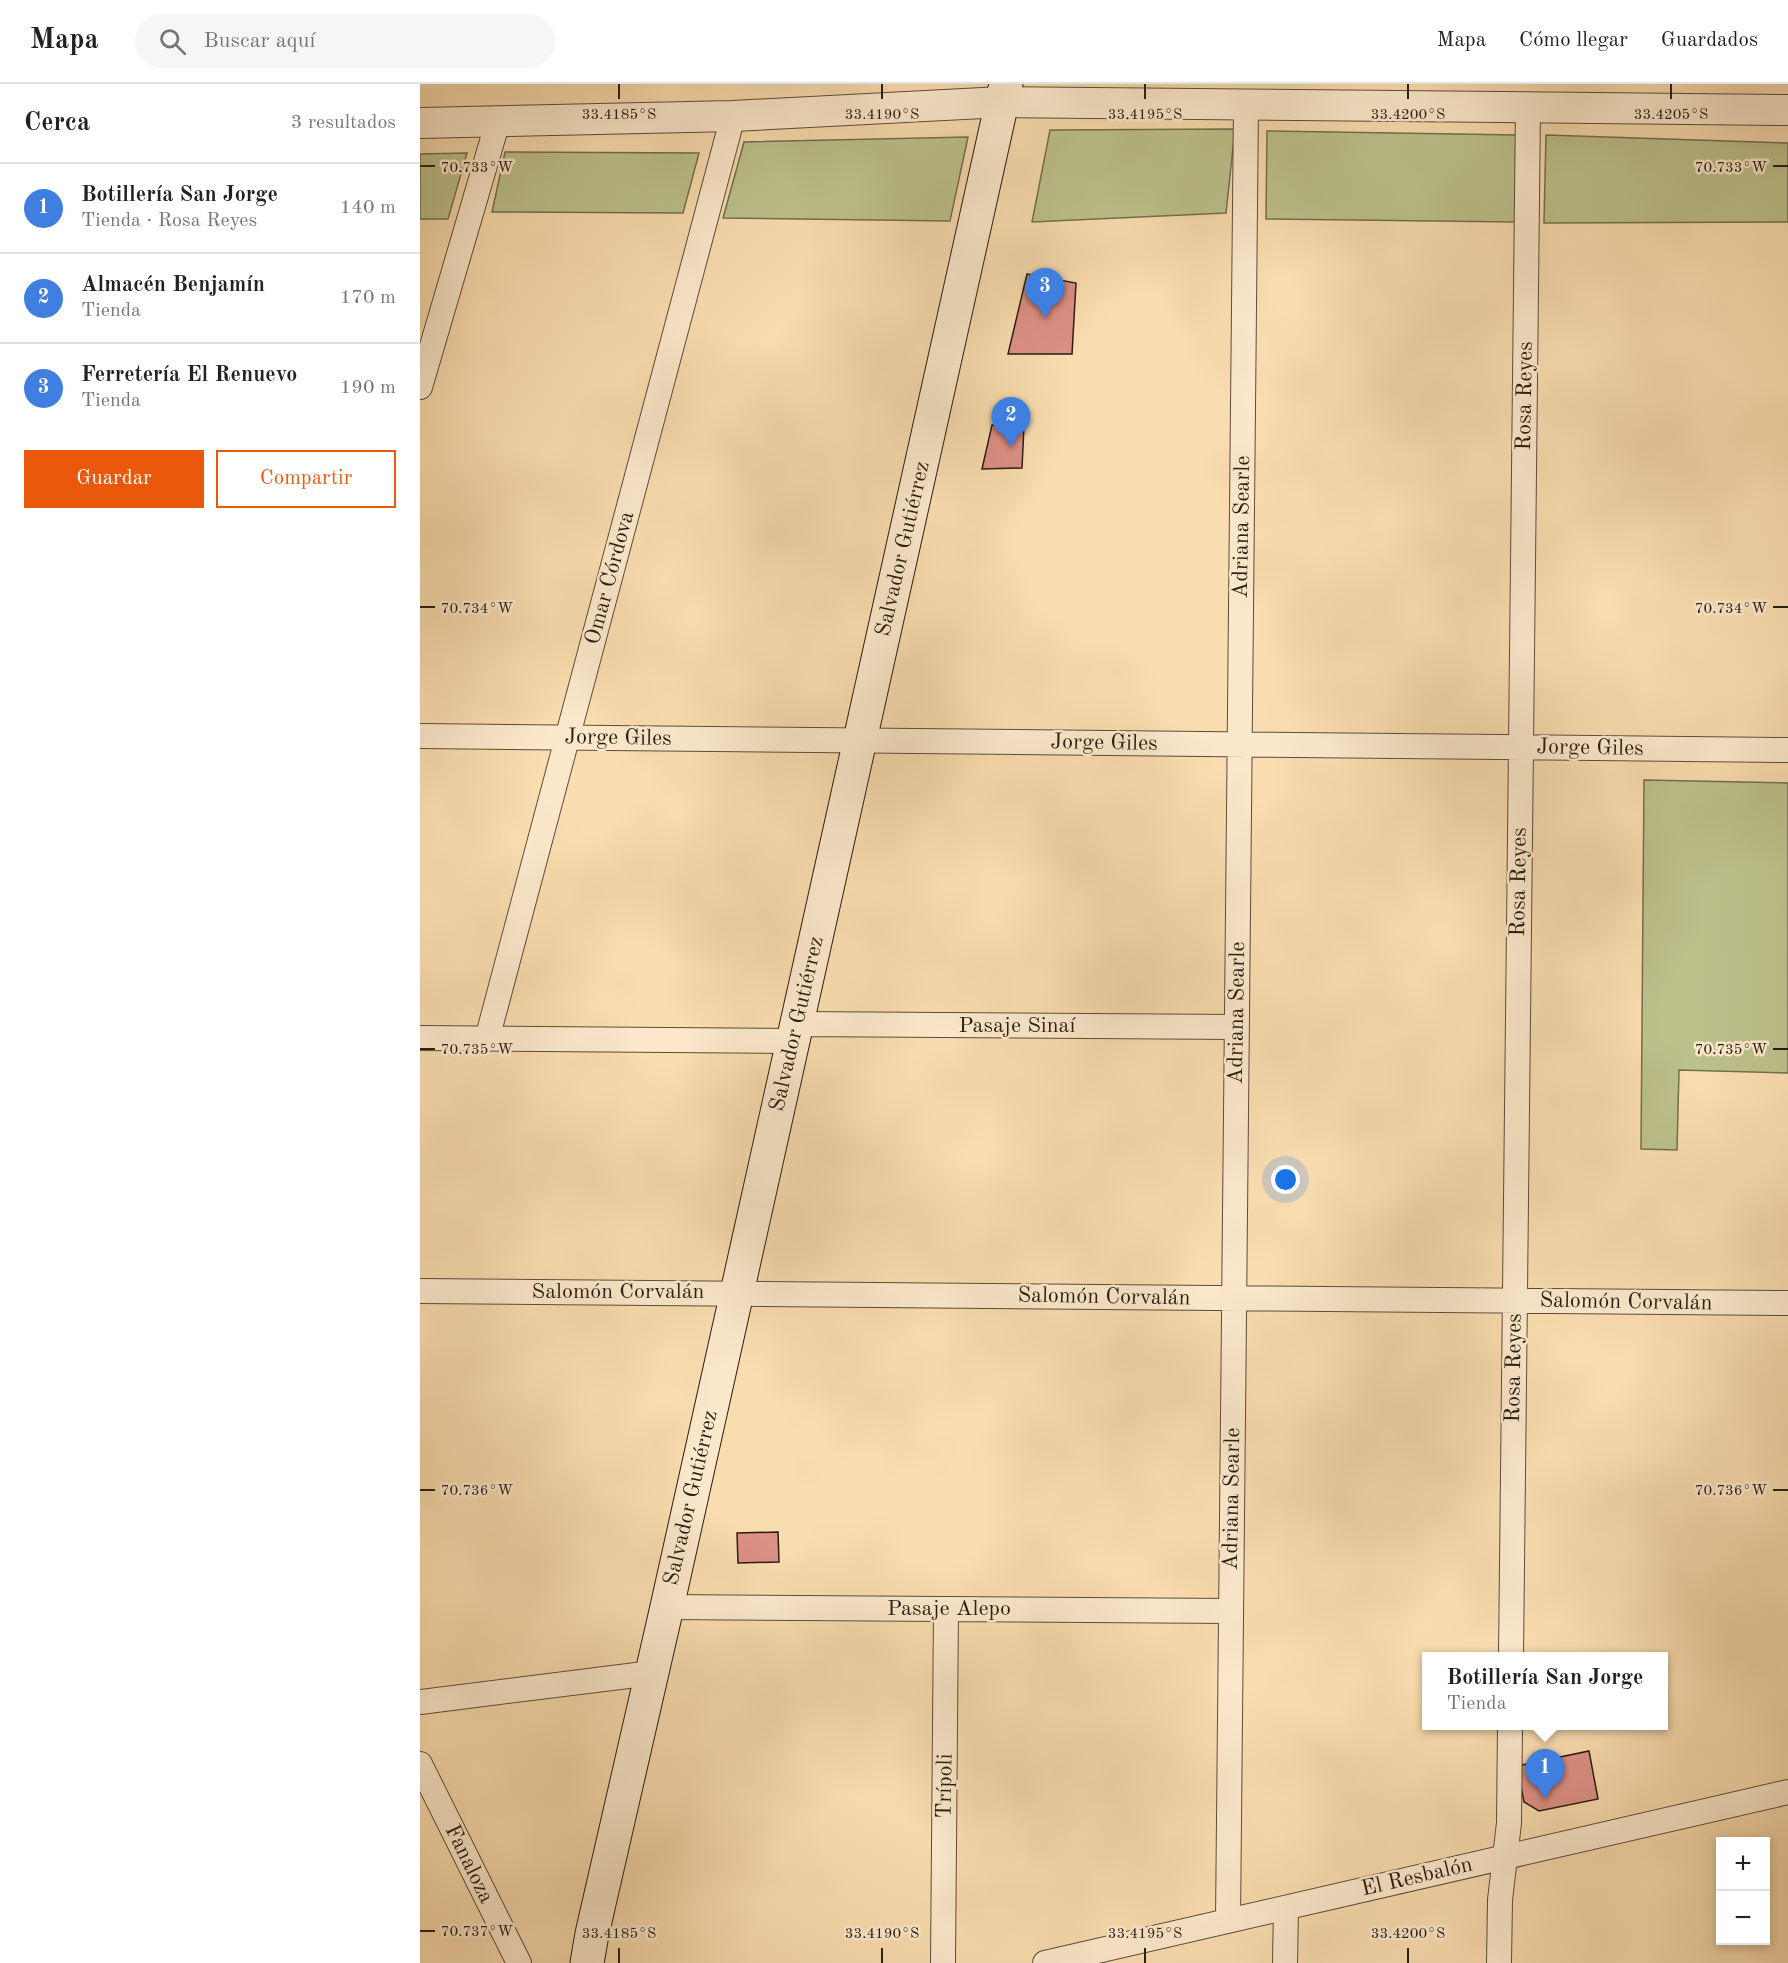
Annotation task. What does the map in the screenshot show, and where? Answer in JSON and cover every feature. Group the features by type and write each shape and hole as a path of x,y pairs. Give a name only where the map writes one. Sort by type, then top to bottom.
{"main road":[{"name":"Salvador Gutiérrez","path":"587,1963 1004,93"}],"street":[{"path":"420,123 733,116 1004,93 1246,105 1788,110"},
{"name":"Adriana Searle","path":"1228,1921 1246,105"},
{"name":"Rosa Reyes","path":"1511,1652 1528,107"},
{"name":"Omar Córdova","path":"487,1039 733,116"},
{"path":"420,387 498,121"},
{"name":"Jorge Giles","path":"420,736 1788,750"},
{"name":"Pasaje Sinaí","path":"420,1038 487,1039 1237,1028"},
{"name":"Salomón Corvalán","path":"420,1291 1788,1303"},
{"name":"Pasaje Alepo","path":"667,1607 1231,1611"},
{"name":"Trípoli","path":"943,1963 946,1609"},
{"path":"420,1702 652,1673"},
{"path":"1499,1963 1500,1900 1509,1823 1510,1730"},
{"name":"Fanaloza","path":"420,1764 519,1963"},
{"name":"El Resbalón","path":"1045,1963 1075,1960 1228,1921 1788,1792"},
{"path":"1286,1908 1286,1963"}],"green space":[{"path":"1235,129 1226,213 1032,222 1050,130"},
{"path":"1267,131 1517,135 1516,222 1266,219"},
{"path":"1546,135 1788,143 1788,222 1544,223"},
{"path":"968,137 950,221 723,218 744,142"},
{"path":"505,152 699,153 683,213 492,212"},
{"path":"467,153 448,219 420,219 420,154"},
{"path":"1644,780 1788,783 1788,1073 1679,1070 1677,1150 1641,1149"}],"building":[{"path":"1027,274 1076,283 1072,354 1008,354"},
{"path":"992,425 1024,426 1022,468 982,469"},
{"path":"778,1532 779,1562 738,1563 737,1533"},
{"path":"1589,1751 1598,1799 1539,1811 1524,1802 1517,1766"}],"place":[{"name":"Ferretería El Renuevo","path":"1045,318"},
{"name":"Almacén Benjamín","path":"1011,447"},
{"name":"Botillería San Jorge","path":"1545,1799"}]}
